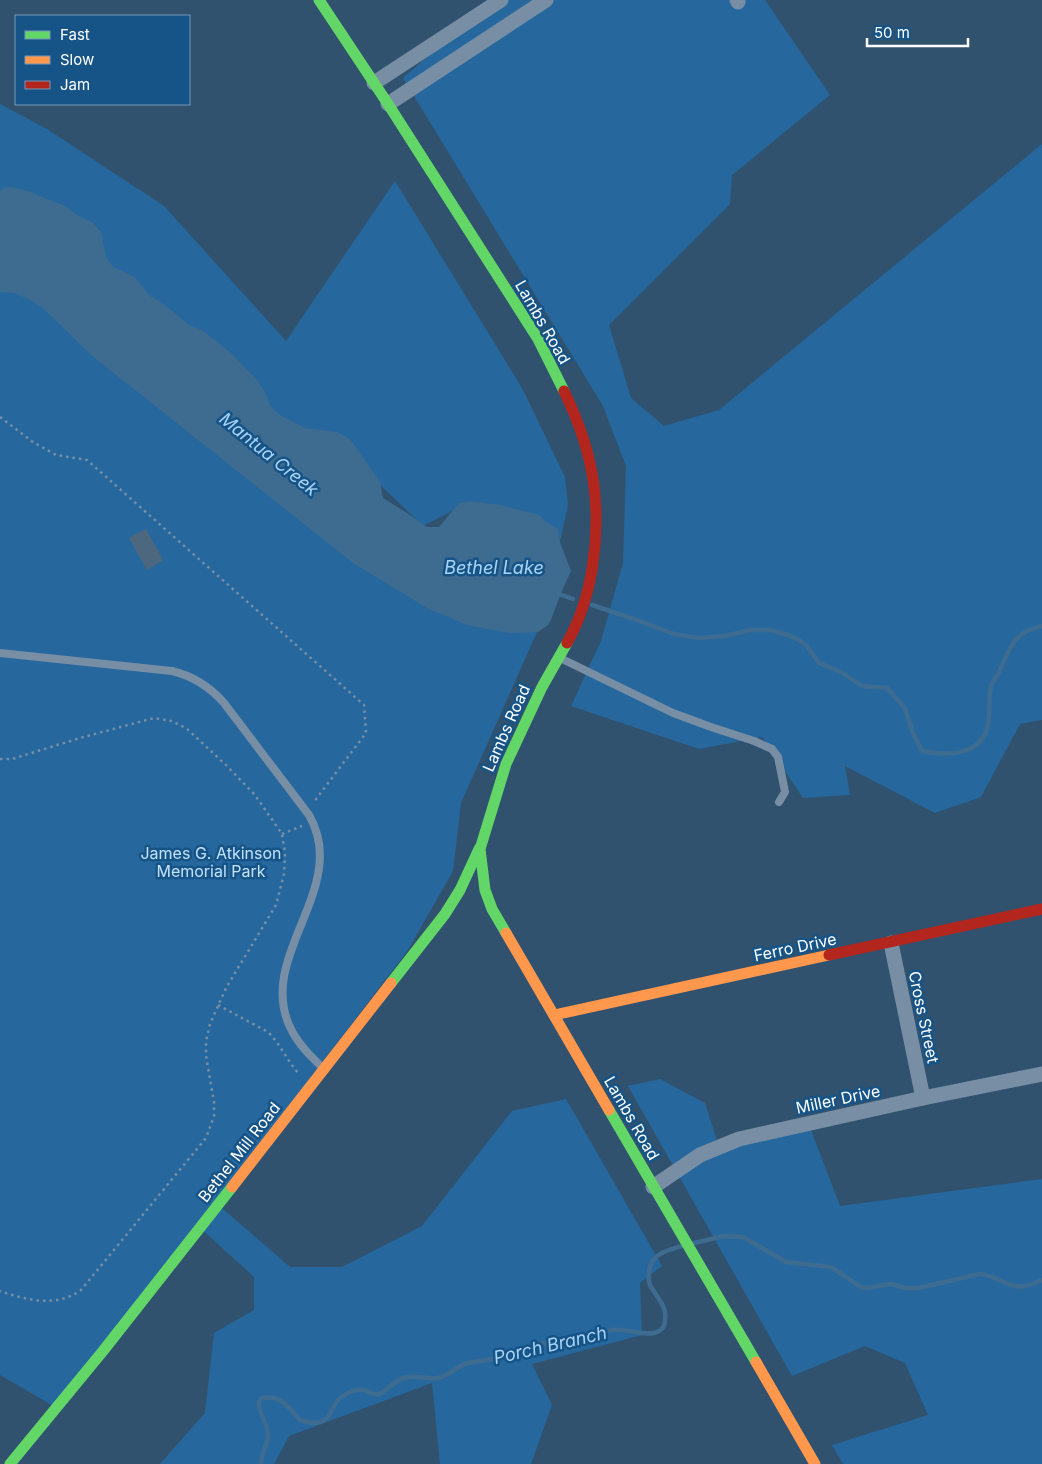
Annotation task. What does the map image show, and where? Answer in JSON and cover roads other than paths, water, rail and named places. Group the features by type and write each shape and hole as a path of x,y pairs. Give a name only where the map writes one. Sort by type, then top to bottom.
{"main road":[{"name":"Lambs Road","path":"319,0 388,104 538,339 571,406 585,447 594,486 596,513 592,567 582,610 571,636 542,687 506,764 480,849 485,890 492,909 815,1464"},
{"name":"Bethel Mill Road","path":"8,1463 103,1351 311,1087 444,914 460,890 480,849"},
{"name":"Ferro Drive","path":"554,1015 1042,909"}],"street":[{"path":"374,83 501,0"},
{"path":"388,104 546,0"},
{"name":"Cross Street","path":"891,943 923,1098"},
{"name":"Miller Drive","path":"653,1187 700,1155 739,1139 1042,1074"}],"lane":[{"path":"0,653 172,671 197,680 212,690 224,703 309,815 315,825 318,836 320,867 315,888 287,965 282,997 290,1027 307,1052 324,1070"},
{"path":"559,657 673,713 772,749 778,757 785,792 778,802"}],"water":[{"name":"Bethel Lake","path":"5,187 30,192 65,206 80,217 92,222 101,232 106,257 113,267 135,277 150,296 161,302 189,325 202,330 231,353 258,381 267,396 270,406 280,415 305,428 337,432 350,439 380,482 383,498 427,527 439,527 459,503 471,501 500,505 539,515 558,529 560,542 571,571 548,625 538,632 510,633 467,625 427,608 353,563 91,355 42,307 14,293 0,292 0,191"}],"waterway":[{"name":"Mantua Creek","path":"556,593 573,599"},
{"name":"Mantua Creek","path":"592,605 674,634 698,638 726,636 750,630 770,630 788,635 807,646 819,663 841,672 862,686 887,688 905,708 913,733 922,751 945,754 966,751 981,740 989,718 993,681 1010,648 1018,637 1042,626"},
{"name":"Porch Branch","path":"694,1243 724,1236 743,1237 786,1262 831,1267 861,1287 867,1288 892,1284 904,1288 919,1288 979,1274 1021,1287 1042,1280"},
{"name":"Porch Branch","path":"261,1464 268,1437 267,1428 259,1406 262,1398 280,1400 300,1420 312,1423 320,1422 325,1420 340,1398 353,1391 365,1390 373,1394 379,1394 404,1378 438,1378 464,1364 500,1357 539,1344 612,1330 648,1334 659,1331 663,1328 665,1311 650,1284 650,1266 656,1257 671,1249 682,1246"}],"park label":[{"name":"James G. Atkinson Memorial Park","path":"211,862"}]}
